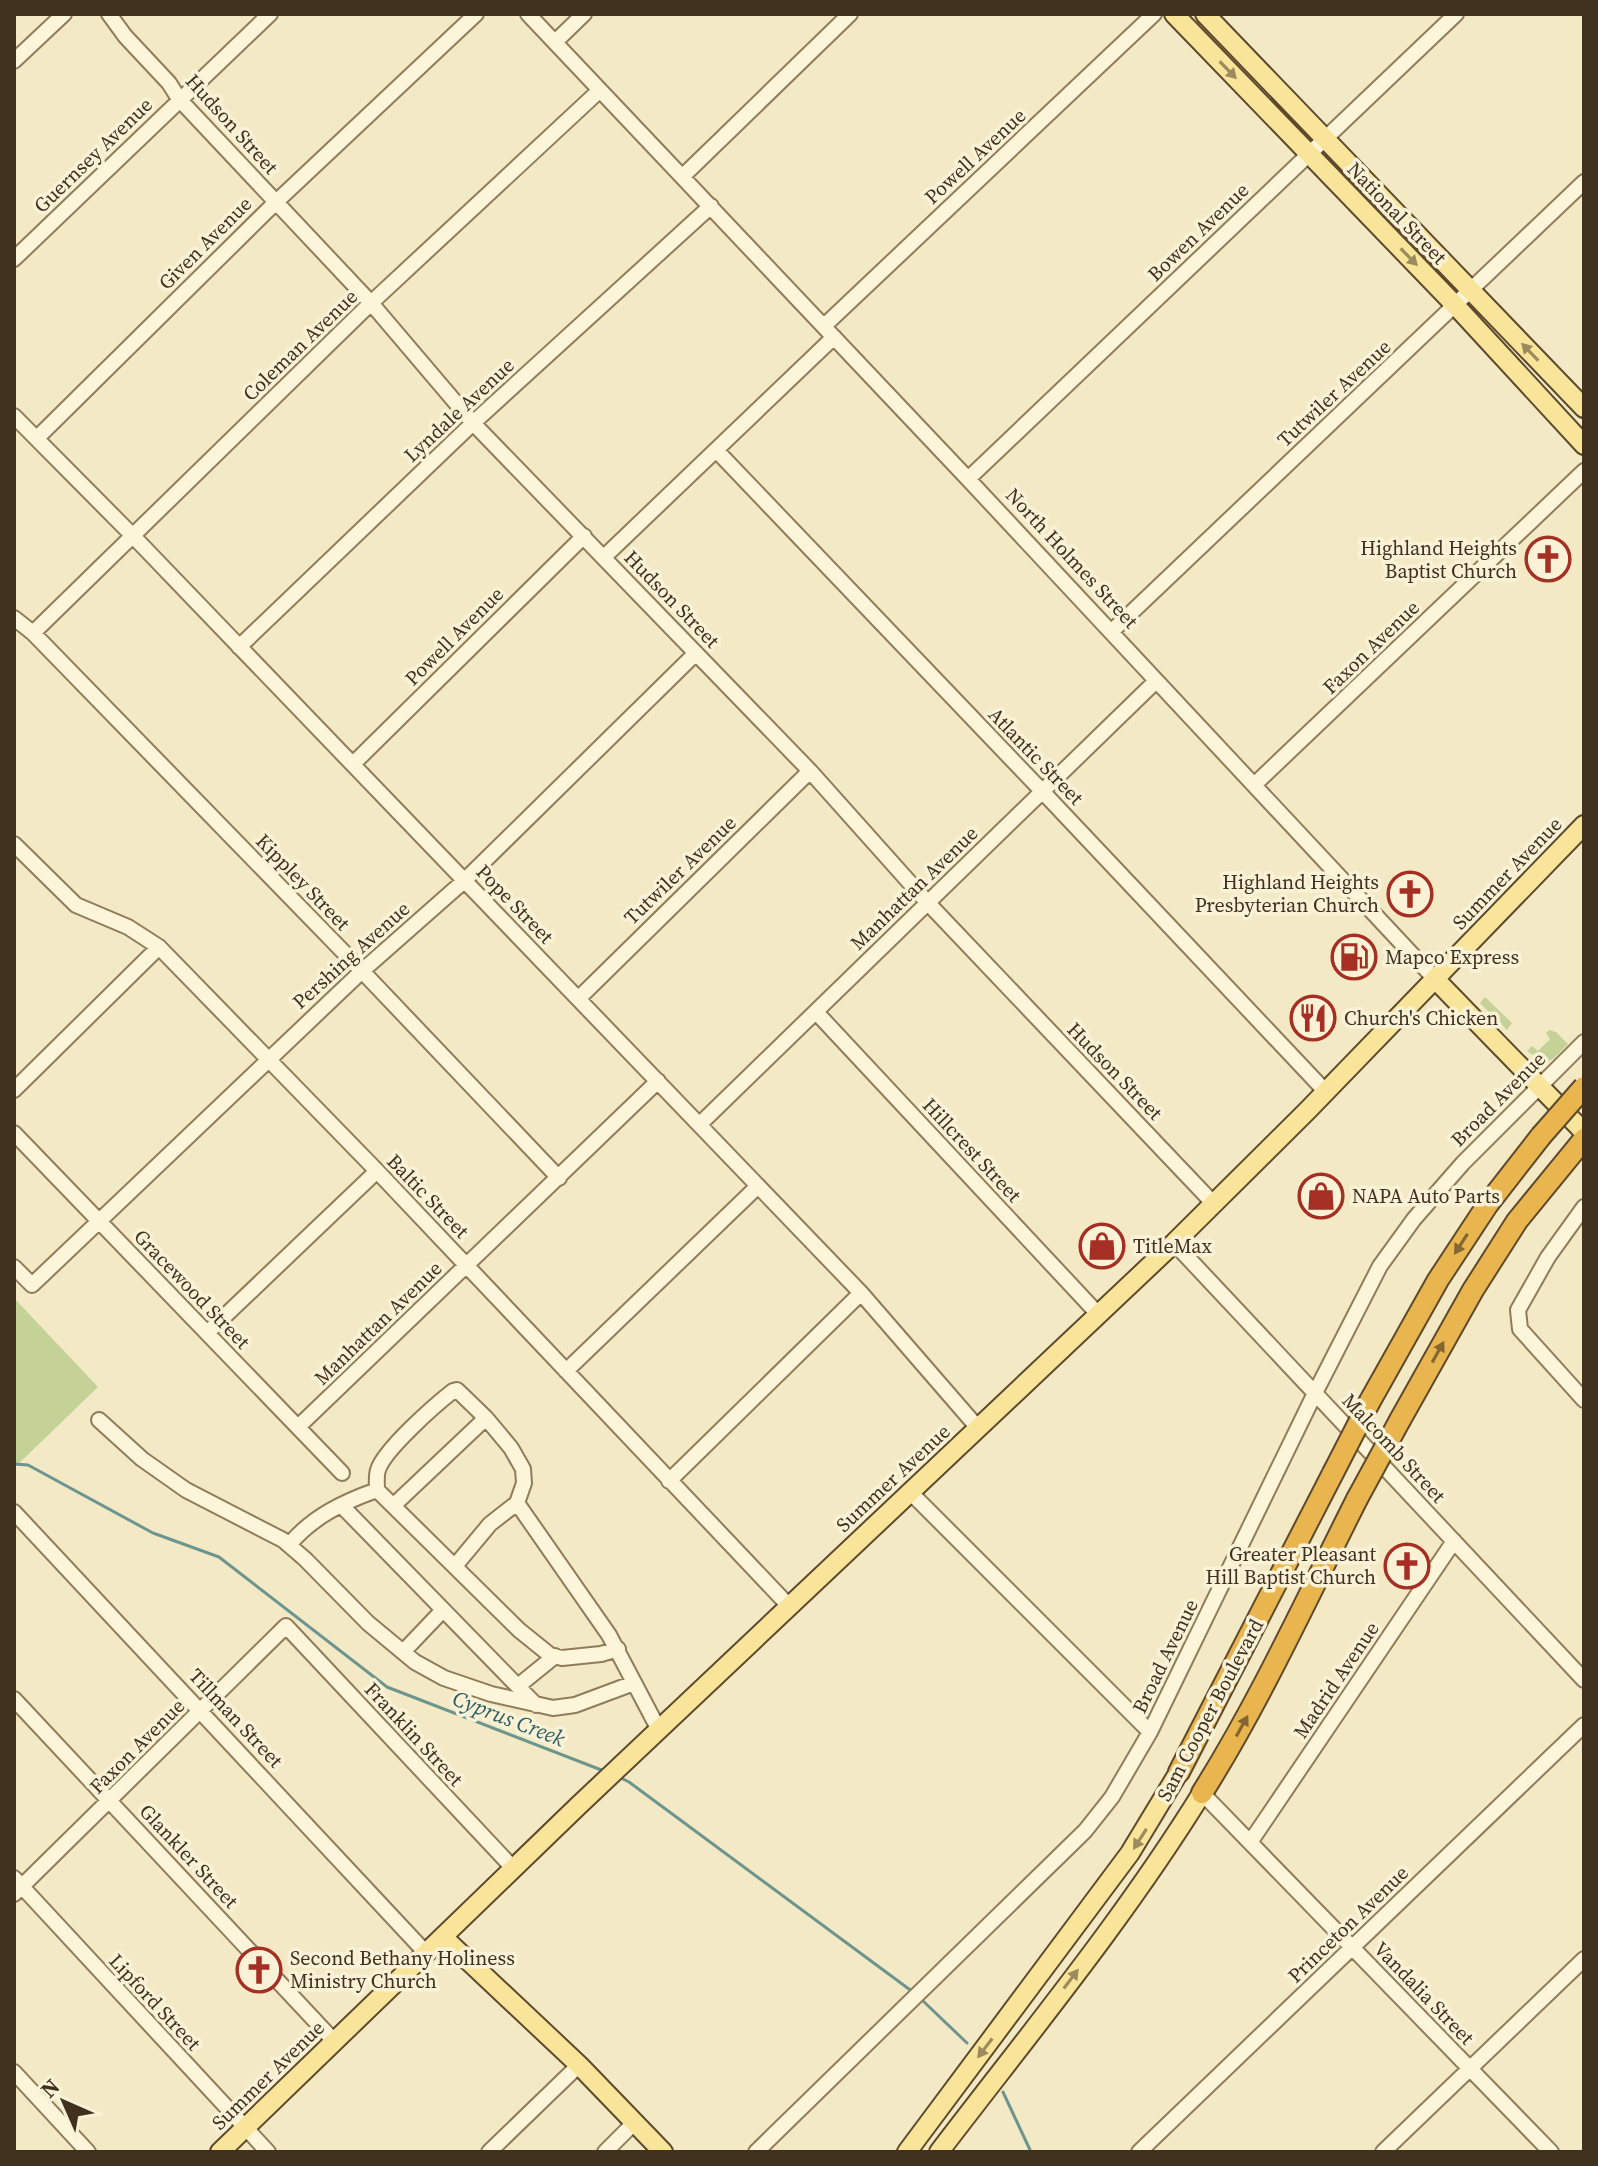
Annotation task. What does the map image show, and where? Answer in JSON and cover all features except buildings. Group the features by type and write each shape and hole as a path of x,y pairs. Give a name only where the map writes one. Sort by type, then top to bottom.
{"highway":[{"name":"Sam Cooper Boulevard","path":"1179,1772 1370,1401 1438,1280 1488,1204 1584,1087"},
{"name":"Sam Cooper Boulevard","path":"1202,1793 1253,1704 1357,1499 1473,1290 1517,1221 1584,1139"}],"main road":[{"name":"National Street","path":"1174,14 1455,305 1584,445"},
{"name":"National Street","path":"1205,14 1584,408"},
{"name":"Summer Avenue","path":"220,2152 628,1758 1174,1243 1326,1092 1584,825"},
{"name":"North Holmes Street","path":"1435,979 1584,1132"},
{"name":"Sam Cooper Boulevard","path":"907,2152 1130,1853 1179,1772"},
{"name":"Sam Cooper Boulevard","path":"939,2152 1099,1943 1202,1793"},
{"path":"443,1937 579,2065 663,2152"}],"street":[{"path":"14,61 64,14"},
{"name":"Hudson Street","path":"109,14 169,83 179,99 371,303 473,423 810,771 927,902 1214,1204"},
{"name":"Guernsey Avenue","path":"14,259 270,14"},
{"name":"Given Avenue","path":"37,438 276,202 476,14"},
{"name":"North Holmes Street","path":"528,14 1435,979"},
{"path":"555,42 584,14"},
{"path":"683,176 850,14"},
{"name":"Powell Avenue","path":"604,557 716,450 829,332 1154,14"},
{"name":"Bowen Avenue","path":"968,479 1456,14"},
{"name":"Coleman Avenue","path":"33,633 371,303 600,90"},
{"name":"Tutwiler Avenue","path":"1111,632 1584,182"},
{"name":"Lyndale Avenue","path":"239,647 473,423 711,206"},
{"name":"Pope Street","path":"14,416 861,1293 978,1428"},
{"name":"Atlantic Street","path":"716,450 1326,1092"},
{"name":"Faxon Avenue","path":"1254,785 1584,471"},
{"name":"Powell Avenue","path":"353,764 584,536"},
{"name":"Kippley Street","path":"14,618 33,633 362,971 559,1178"},
{"name":"Pershing Avenue","path":"14,1267 32,1285 362,971 464,881 696,653"},
{"name":"Manhattan Avenue","path":"700,1124 1156,681"},
{"name":"Tutwiler Avenue","path":"579,998 810,771"},
{"name":"Baltic Street","path":"14,844 76,905 128,927 159,947 377,1171 789,1606"},
{"path":"14,1090 159,947"},
{"name":"Hillcrest Street","path":"816,1012 1098,1314"},
{"name":"Broad Avenue","path":"756,2152 1085,1831 1112,1797 1150,1732 1380,1266 1414,1219 1463,1163 1584,1042"},
{"name":"Manhattan Avenue","path":"298,1427 658,1081"},
{"name":"Gracewood Street","path":"14,1133 342,1473"},
{"path":"207,1333 377,1171"},
{"path":"566,1371 758,1186"},
{"path":"1584,1207 1548,1257 1518,1310 1520,1329 1584,1400"},
{"name":"Malcomb Street","path":"1174,1243 1584,1680"},
{"path":"669,1481 861,1293"},
{"path":"377,1490 378,1471 385,1457 424,1415 457,1390 511,1448 523,1469 524,1483 517,1503 490,1524 455,1566"},
{"path":"394,1505 486,1418"},
{"path":"99,1420 142,1459 186,1490 289,1545 368,1623 415,1662 444,1678 491,1694 553,1708 575,1705 634,1683"},
{"path":"289,1545 304,1528 341,1505 377,1490"},
{"path":"377,1490 519,1630 550,1655 562,1658 618,1649"},
{"path":"910,1492 1150,1732"},
{"path":"517,1503 618,1649 659,1730"},
{"path":"341,1505 537,1705"},
{"name":"Tillman Street","path":"14,1512 426,1953"},
{"name":"Madrid Avenue","path":"1251,1841 1454,1541"},
{"path":"403,1652 443,1610"},
{"name":"Faxon Avenue","path":"17,1886 110,1801 286,1626"},
{"name":"Franklin Street","path":"286,1626 513,1868"},
{"path":"518,1686 555,1656"},
{"name":"Glankler Street","path":"14,1699 334,2041"},
{"name":"Princeton Avenue","path":"1139,2152 1584,1725"},
{"name":"Vandalia Street","path":"1202,1793 1551,2152"},
{"name":"Lipford Street","path":"17,1886 268,2152"},
{"path":"1383,2152 1584,1959"},
{"path":"489,2152 579,2065"},
{"path":"14,2072 88,2152"},
{"path":"605,2152 635,2122"}],"green space":[{"path":"1485,997 1512,1023 1507,1030 1480,1003"},
{"path":"1549,1030 1556,1032 1568,1044 1553,1059 1544,1063 1527,1051 1532,1046 1538,1051 1550,1039 1546,1033"},
{"path":"14,1298 98,1387 14,1468"}],"waterway":[{"name":"Cyprus Creek","path":"14,1464 28,1465 153,1533 219,1557 387,1687 604,1771"},
{"name":"Cyprus Creek","path":"619,1777 913,1992"},
{"name":"Cyprus Creek","path":"922,2000 967,2043"},
{"path":"1003,2092 1031,2152"}],"place":[{"name":"Highland Heights Baptist Church","path":"1548,559"},
{"name":"Highland Heights Presbyterian Church","path":"1410,894"},
{"name":"Mapco Express","path":"1354,957"},
{"name":"Church's Chicken","path":"1313,1018"},
{"name":"NAPA Auto Parts","path":"1321,1196"},
{"name":"TitleMax","path":"1102,1246"},
{"name":"Greater Pleasant Hill Baptist Church","path":"1407,1566"},
{"name":"Second Bethany Holiness Ministry Church","path":"259,1970"}]}
